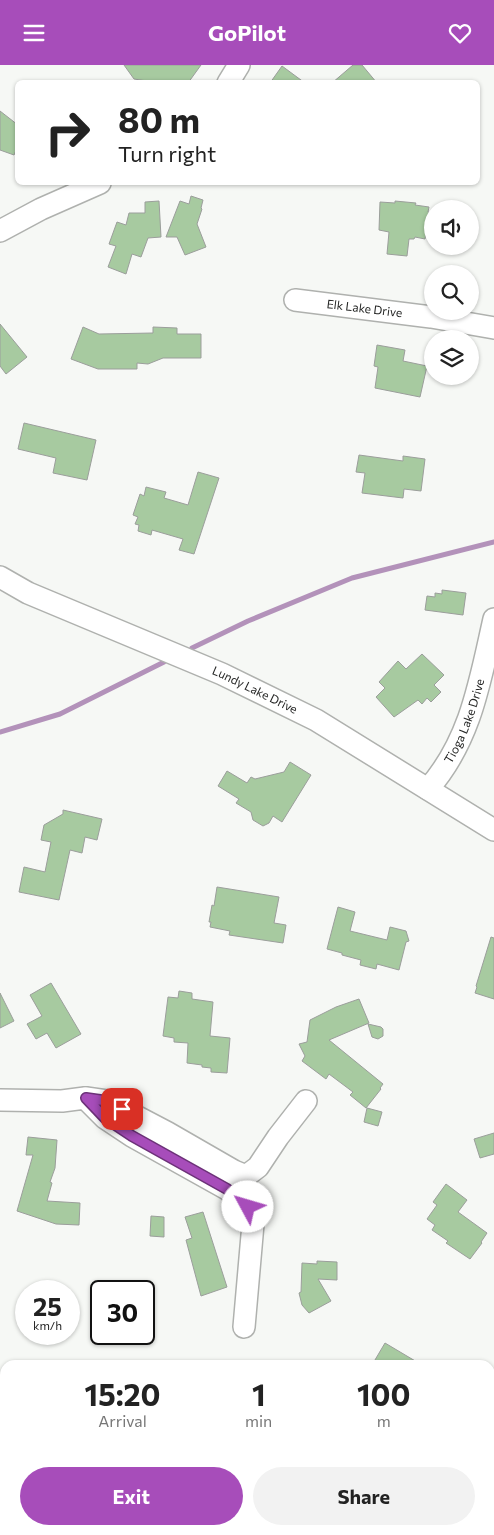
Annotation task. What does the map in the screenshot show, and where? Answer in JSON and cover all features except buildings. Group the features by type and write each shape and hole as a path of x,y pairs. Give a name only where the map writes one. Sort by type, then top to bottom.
{"street":[{"path":"230,80 239,65"},
{"path":"0,231 41,209 95,185"},
{"name":"Elk Lake Drive","path":"295,300 431,317 494,328"},
{"name":"Lundy Lake Drive","path":"0,577 28,593 222,674 308,716 494,830"},
{"name":"Tioga Lake Drive","path":"428,789 440,775 464,732 474,705 494,619"},
{"path":"0,1100 62,1101 86,1098 107,1101 246,1176 258,1167 306,1101"},
{"path":"86,1098 105,1118 227,1189 248,1207 253,1225 244,1327"}],"waterway":[{"path":"192,648 248,621 352,578 494,542"},
{"path":"0,732 60,714 164,662"}],"route":[{"path":"122,1109 107,1101 86,1098 105,1118 132,1136 227,1189 248,1207"}]}
